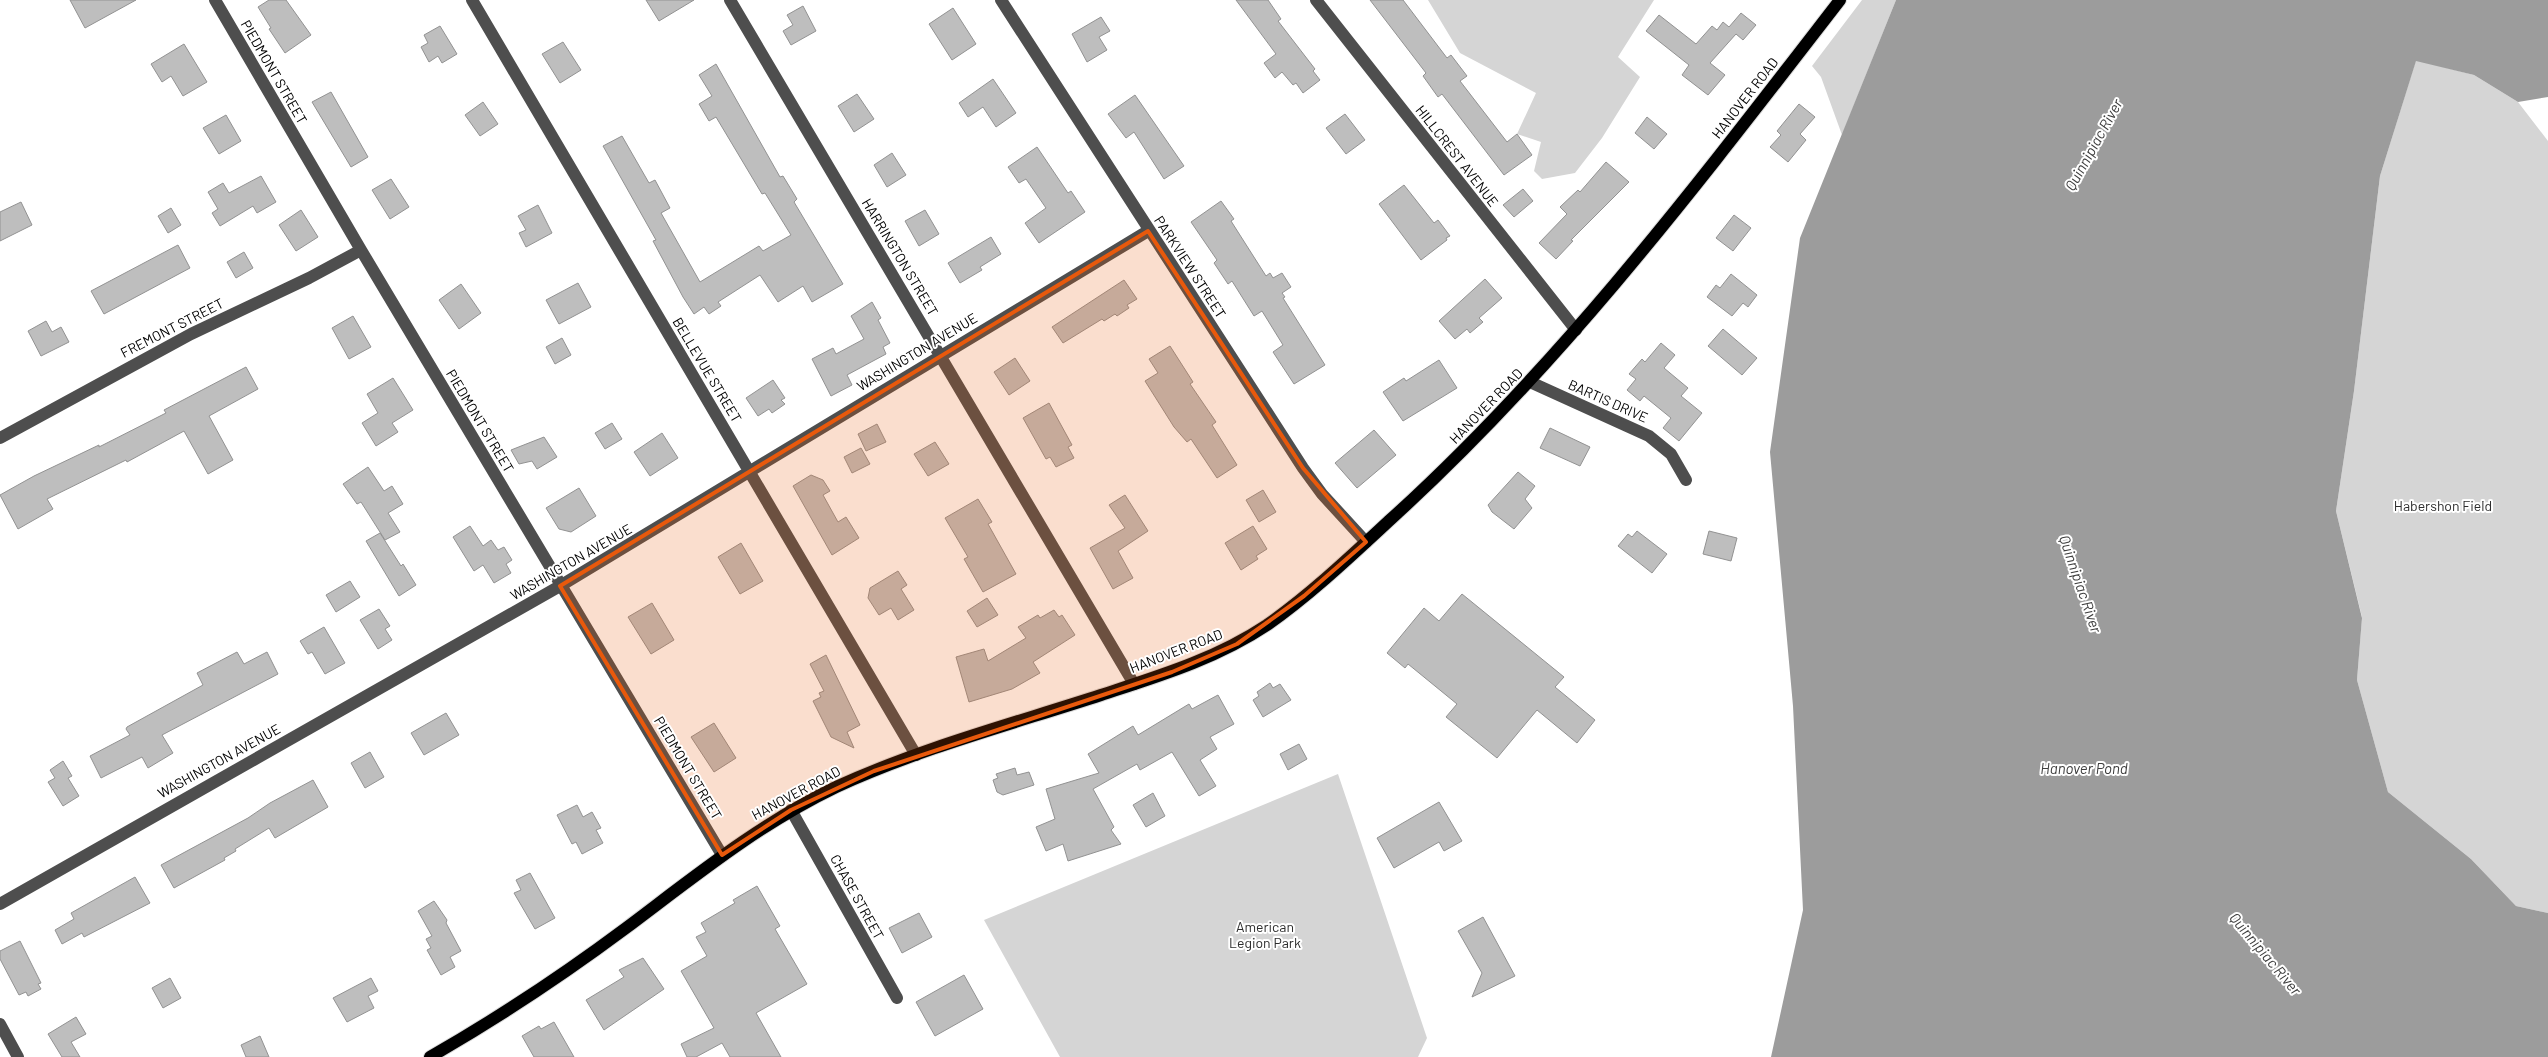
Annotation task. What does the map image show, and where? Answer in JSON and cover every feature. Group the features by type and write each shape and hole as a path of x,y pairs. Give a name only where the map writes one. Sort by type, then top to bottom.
{"main road":[{"name":"HANOVER ROAD","path":"430,1057 469,1035 550,982 722,855 791,810 866,774 916,755 1194,664 1237,644 1269,623 1304,596 1366,542 1456,458 1530,382 1576,330 1738,132 1840,0"}],"street":[{"name":"PIEDMONT STREET","path":"215,0 360,250 722,855"},
{"name":"BELLEVUE STREET","path":"472,0 916,755"},
{"name":"HARRINGTON STREET","path":"730,0 1134,684"},
{"name":"PARKVIEW STREET","path":"1001,0 1148,231 1303,468 1322,494 1366,542"},
{"name":"HILLCREST AVENUE","path":"1316,0 1492,226 1576,330"},
{"name":"WASHINGTON AVENUE","path":"0,904 560,586 1148,231"},
{"name":"FREMONT STREET","path":"0,438 191,334 309,278 360,250"},
{"name":"BARTIS DRIVE","path":"1530,382 1649,436 1671,454 1686,480"},
{"name":"CHASE STREET","path":"791,810 897,998"},
{"path":"0,1024 18,1057"}],"highlighted area":[{"path":"1148,231 1303,468 1366,542 1304,596 1237,644 1172,672 874,771 791,810 722,855 560,586"}],"green space":[{"path":"1428,0 1654,0 1618,57 1640,77 1602,138 1575,173 1542,179 1534,171 1541,142 1517,134 1536,93 1460,53"},
{"path":"1862,0 1896,0 1842,135 1821,77 1812,66"},
{"name":"Habershon Field","path":"2416,60 2474,75 2518,102 2548,141 2548,913 2516,906 2471,859 2388,792 2357,680 2362,617 2336,511 2354,391 2380,176"},
{"name":"American Legion Park","path":"1338,774 1427,1038 1418,1057 1060,1057 984,920"}],"water":[{"name":"Hanover Pond","path":"1896,0 2548,0 2548,97 2518,102 2474,75 2416,61 2380,176 2354,391 2336,511 2362,618 2357,680 2388,792 2471,859 2516,906 2548,913 2548,1057 1771,1057 1803,910 1793,706 1770,452 1800,238"}],"building":[{"path":"70,0 136,0 85,28"},
{"path":"269,0 286,0 311,35 285,53 269,29 271,28 258,7"},
{"path":"646,0 694,0 659,21"},
{"path":"1236,0 1268,0 1281,19 1278,21 1315,69 1313,71 1320,80 1303,93 1296,83 1293,85 1282,72 1275,78 1264,63 1276,54"},
{"path":"1370,0 1403,0 1447,58 1451,55 1467,76 1460,81 1507,142 1517,134 1532,155 1504,175 1442,94 1438,97 1423,76 1426,73"},
{"path":"803,6 816,31 791,45 783,31 793,25 787,15"},
{"path":"953,8 976,44 952,60 929,24"},
{"path":"1741,13 1756,25 1743,40 1736,34 1710,63 1725,75 1708,95 1682,75 1689,65 1646,31 1659,15 1696,44 1712,26 1717,30 1723,22 1729,27"},
{"path":"1101,17 1110,31 1099,37 1107,50 1087,62 1072,34"},
{"path":"440,26 457,54 442,63 438,56 429,62 421,47 428,43 424,35"},
{"path":"563,42 581,70 560,83 542,54"},
{"path":"184,44 207,82 183,96 171,76 162,82 151,64"},
{"path":"716,64 780,177 783,176 797,199 794,202 843,284 812,302 803,286 778,302 760,275 718,302 721,306 709,314 704,307 694,314 653,241 656,240 603,146 622,136 649,183 655,180 670,208 661,213 700,282 759,246 763,251 791,235 765,193 762,194 716,117 709,121 699,104 712,96 699,75"},
{"path":"993,79 1016,113 996,127 983,107 968,117 959,103"},
{"path":"331,92 368,157 351,167 312,102"},
{"path":"857,94 874,119 854,132 838,106"},
{"path":"1135,95 1184,166 1164,179 1134,132 1126,138 1108,114"},
{"path":"483,102 498,124 480,136 465,115"},
{"path":"1799,104 1815,117 1800,134 1806,140 1788,162 1770,147 1781,135 1777,131"},
{"path":"1345,114 1365,140 1346,154 1326,128"},
{"path":"226,115 241,141 219,154 203,128"},
{"path":"1647,117 1667,134 1654,149 1635,133"},
{"path":"1037,147 1068,193 1071,191 1085,212 1039,243 1025,223 1046,208 1026,179 1019,183 1008,167"},
{"path":"892,153 906,175 887,187 874,165"},
{"path":"1606,162 1629,182 1571,240 1573,241 1556,259 1539,243 1567,214 1560,207 1578,190 1580,192"},
{"path":"261,176 276,202 257,213 253,206 220,226 212,213 218,209 208,192 223,183 229,193"},
{"path":"391,179 409,207 390,219 372,190"},
{"path":"1404,185 1434,223 1438,220 1450,236 1421,260 1379,204"},
{"path":"1523,189 1533,201 1514,217 1503,205"},
{"path":"1221,201 1234,219 1231,221 1266,276 1270,273 1273,278 1282,273 1291,287 1282,293 1285,297 1283,298 1325,365 1294,384 1273,352 1283,345 1262,311 1254,316 1232,281 1228,284 1214,263 1217,260 1191,222"},
{"path":"21,202 32,225 0,241 0,212"},
{"path":"538,205 552,233 526,247 519,233 526,230 518,216"},
{"path":"171,208 181,225 168,233 158,216"},
{"path":"301,210 318,237 296,251 279,225"},
{"path":"925,210 939,234 919,246 905,221"},
{"path":"1734,215 1751,228 1733,251 1716,238"},
{"path":"991,237 1001,254 980,267 982,270 960,283 948,263"},
{"path":"178,245 190,268 104,314 91,291"},
{"path":"244,252 253,268 236,278 227,262"},
{"path":"1731,274 1757,295 1748,307 1743,303 1732,316 1707,297 1716,285 1720,288"},
{"path":"1485,279 1502,298 1479,318 1483,322 1470,333 1467,329 1455,339 1439,321"},
{"path":"1124,280 1137,299 1127,305 1129,308 1117,316 1115,314 1104,321 1102,319 1063,343 1052,327"},
{"path":"578,283 591,307 559,324 546,300"},
{"path":"461,284 481,313 459,329 439,300"},
{"path":"872,302 881,318 878,320 890,343 883,347 886,354 847,375 852,385 831,396 812,359 833,348 836,354 864,339 851,316"},
{"path":"353,316 371,347 349,359 332,328"},
{"path":"46,321 52,332 61,327 69,342 41,356 28,331"},
{"path":"1723,329 1757,358 1742,375 1708,346"},
{"path":"562,338 571,355 555,364 546,347"},
{"path":"1661,343 1675,355 1664,368 1688,388 1681,396 1702,413 1679,441 1663,428 1671,418 1644,396 1640,401 1627,390 1636,379 1629,374 1642,359 1645,362"},
{"path":"1170,346 1193,382 1190,384 1216,422 1212,425 1237,465 1217,478 1191,439 1187,442 1174,427 1145,381 1158,373 1149,359"},
{"path":"1015,358 1030,381 1009,395 994,372"},
{"path":"1439,360 1457,388 1403,421 1383,392 1404,378 1406,381"},
{"path":"246,367 258,389 209,416 233,460 208,474 184,431 127,462 126,460 47,499 53,509 18,529 0,495 34,476 99,445 99,447 166,413 164,410"},
{"path":"393,378 413,410 392,423 398,432 376,446 362,423 378,413 367,394"},
{"path":"773,380 785,398 781,400 785,404 772,413 769,409 758,416 746,398"},
{"path":"1049,403 1072,445 1068,447 1074,458 1056,467 1050,457 1046,459 1023,418"},
{"path":"612,423 622,439 605,449 595,433"},
{"path":"877,424 886,442 866,451 858,434"},
{"path":"1550,428 1590,447 1580,466 1540,448"},
{"path":"1374,430 1396,455 1357,488 1335,463"},
{"path":"662,433 678,458 650,476 634,452"},
{"path":"544,437 557,457 537,469 532,461 519,464 511,450"},
{"path":"935,442 949,464 928,476 914,454"},
{"path":"861,448 870,464 852,473 844,457"},
{"path":"368,467 384,491 392,486 403,504 388,513 400,532 385,540 361,502 357,504 343,484"},
{"path":"1518,472 1535,486 1525,499 1532,508 1514,529 1492,512 1488,505"},
{"path":"811,475 823,480 830,491 823,495 838,522 846,517 859,538 832,555 793,486"},
{"path":"579,488 596,516 571,532 559,529 546,508"},
{"path":"1263,490 1276,512 1259,522 1246,500"},
{"path":"1125,495 1148,531 1118,551 1133,578 1113,589 1090,548 1125,528 1109,505"},
{"path":"978,499 992,522 988,524 1016,574 983,592 964,559 968,557 945,518"},
{"path":"470,526 483,546 491,540 498,550 504,547 512,560 506,564 511,573 494,583 483,565 474,571 453,537"},
{"path":"1253,526 1267,549 1256,556 1258,559 1241,570 1225,543"},
{"path":"1637,531 1667,554 1652,573 1618,546 1628,534 1632,537"},
{"path":"1709,531 1737,538 1731,561 1703,554"},
{"path":"380,533 401,566 403,564 416,585 399,596 366,541"},
{"path":"741,543 763,581 740,594 718,557"},
{"path":"898,571 907,585 901,589 914,610 898,620 891,608 879,615 868,598 870,588"},
{"path":"350,581 360,597 336,612 326,595"},
{"path":"1462,594 1564,677 1555,687 1595,720 1577,743 1537,710 1497,758 1446,717 1457,704 1408,664 1405,668 1387,653 1424,608 1439,621"},
{"path":"987,598 998,615 977,627 967,611"},
{"path":"652,603 674,640 651,654 628,617"},
{"path":"379,609 390,626 385,629 392,640 378,649 360,620"},
{"path":"1054,610 1059,617 1062,615 1075,635 1033,662 1040,673 1012,689 969,702 956,657 984,649 988,661 1026,638 1018,627 1038,615 1040,618"},
{"path":"324,627 345,663 325,674 312,652 308,654 300,641"},
{"path":"237,652 244,664 267,652 278,674 162,735 173,753 148,768 142,757 101,778 90,756 130,735 126,729 127,727 203,685 197,673"},
{"path":"826,655 860,725 847,732 854,748 831,737 813,701 821,697 819,693 824,691 810,664"},
{"path":"1270,683 1273,688 1280,684 1291,700 1263,717 1253,700 1259,696 1257,692"},
{"path":"1218,695 1234,724 1210,737 1217,749 1200,760 1216,786 1199,796 1172,752 1140,770 1137,764 1093,789 1114,827 1111,830 1121,844 1068,861 1063,844 1046,851 1036,827 1055,819 1046,789 1099,773 1088,754 1133,726 1138,735 1189,704 1192,709"},
{"path":"446,713 459,735 424,755 411,733"},
{"path":"714,723 736,758 714,772 691,737"},
{"path":"1299,744 1307,759 1288,770 1280,754"},
{"path":"370,752 384,777 365,788 351,763"},
{"path":"63,761 72,776 68,778 79,796 63,806 48,782 55,778 50,770"},
{"path":"1015,768 1017,775 1029,772 1034,785 1003,795 997,792 993,780 998,778 996,774"},
{"path":"313,780 328,807 275,838 269,828 235,849 236,851 224,858 225,860 174,888 161,865"},
{"path":"1153,793 1165,816 1146,827 1133,805"},
{"path":"1439,802 1462,841 1444,851 1439,842 1394,868 1377,838"},
{"path":"577,805 583,817 592,812 601,828 596,830 603,843 582,854 576,842 572,844 557,815"},
{"path":"530,873 555,918 535,929 514,893 521,890 516,880"},
{"path":"135,877 150,903 84,937 82,933 62,944 55,930 74,919 71,913"},
{"path":"757,886 780,926 775,929 807,984 756,1013 781,1057 730,1057 722,1043 696,1057 687,1057 681,1044 714,1028 681,971 707,956 696,937 706,932 701,923 735,903 733,900"},
{"path":"434,901 447,920 446,923 461,951 450,957 455,967 441,975 427,950 431,948 426,939 432,936 418,911"},
{"path":"919,913 932,937 902,953 889,928"},
{"path":"1483,917 1515,976 1472,997 1482,973 1458,931"},
{"path":"20,941 41,983 38,984 41,989 28,996 26,992 19,995 0,959 0,951"},
{"path":"643,958 664,989 604,1030 586,1000 624,977 619,970"},
{"path":"964,975 983,1009 935,1036 916,1002"},
{"path":"170,978 181,998 163,1008 152,988"},
{"path":"371,978 378,991 368,996 374,1008 347,1022 333,998"},
{"path":"76,1017 86,1034 71,1042 80,1057 62,1057 48,1034"},
{"path":"554,1022 574,1057 534,1057 522,1036 539,1026 541,1029"},
{"path":"260,1036 269,1057 246,1057 241,1045"}],"water label":[{"name":"Quinnipiac River","path":"2094,145"},
{"name":"Quinnipiac River","path":"2080,584"},
{"name":"Quinnipiac River","path":"2265,954"}]}
